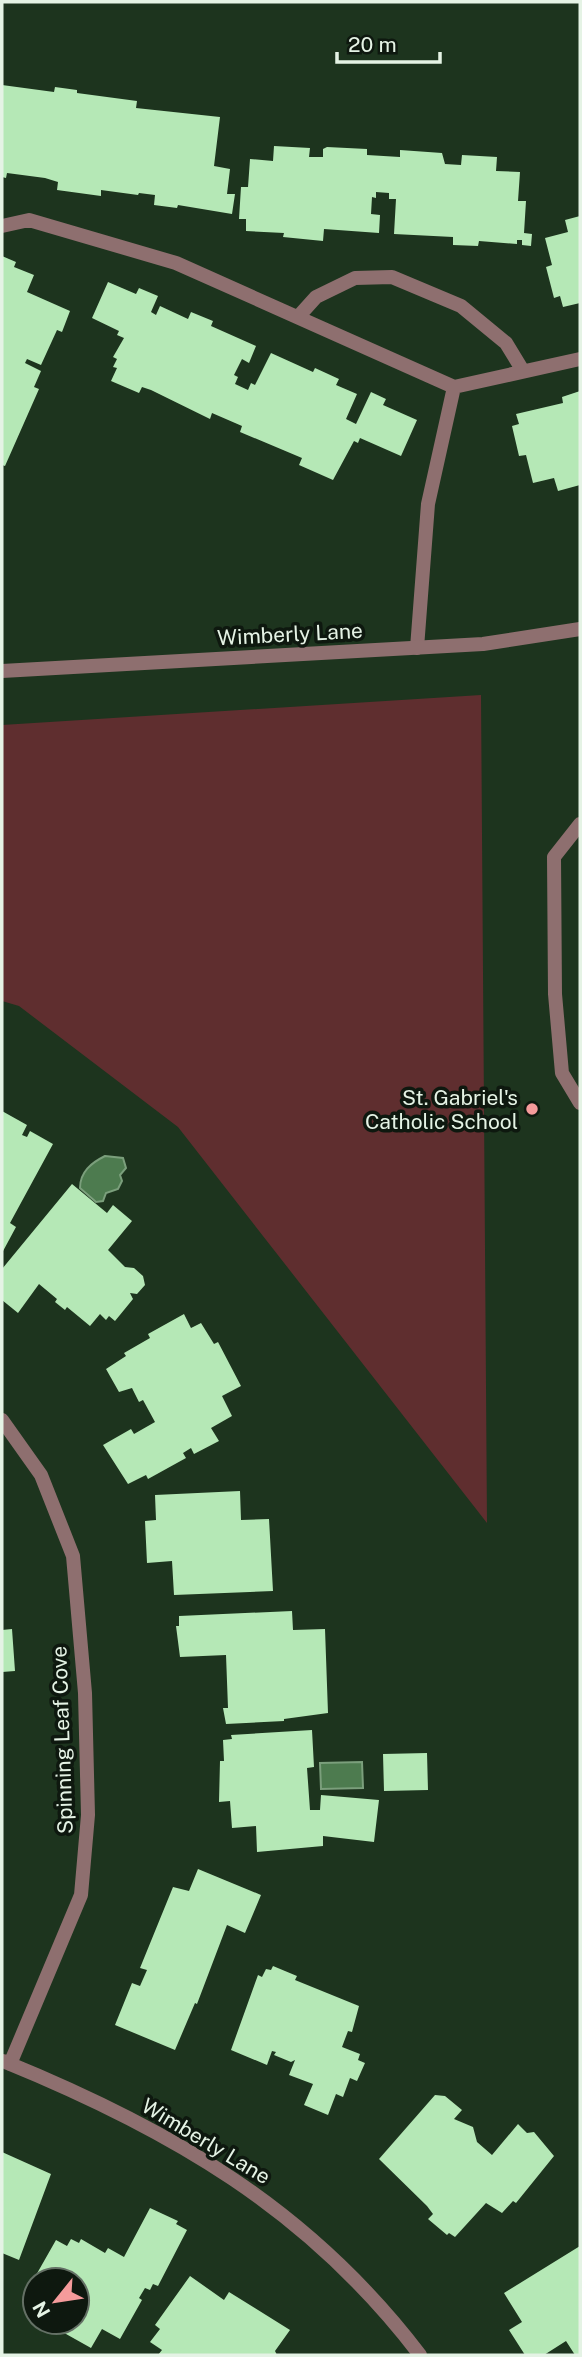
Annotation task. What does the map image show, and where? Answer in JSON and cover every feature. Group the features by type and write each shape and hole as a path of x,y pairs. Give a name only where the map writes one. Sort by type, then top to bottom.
{"street":[{"path":"2,226 29,219 176,263 454,387 580,359"},
{"path":"298,317 316,296 355,278 392,277 461,306 506,343 523,371"},
{"path":"417,648 428,504 454,387"},
{"name":"Wimberly Lane","path":"2,671 483,644 580,629"},
{"path":"580,824 554,857 554,885 555,994 562,1073 580,1103"},
{"name":"Spinning Leaf Cove","path":"2,1420 41,1475 73,1556 85,1693 88,1815 81,1895 6,2062"},
{"name":"Wimberly Lane","path":"6,2062 135,2120 237,2179 320,2245 397,2325 419,2355"}],"shaded area":[{"path":"481,695 487,1523 178,1127 19,1006 2,1001 2,725"},
{"path":"105,1156 123,1158 126,1168 120,1175 122,1181 118,1189 106,1193 103,1201 96,1202 80,1188 80,1182 87,1169"},
{"path":"362,1762 363,1788 321,1789 320,1763"}],"building":[{"path":"2,85 54,92 55,87 77,90 77,93 137,101 136,108 220,117 214,166 230,169 227,194 235,194 232,214 178,205 177,208 154,205 155,195 101,190 101,196 57,190 58,182 45,178 7,173 6,178 2,177"},
{"path":"274,146 310,148 309,157 323,157 323,149 327,147 367,149 367,155 400,157 400,150 442,153 445,164 461,165 462,155 497,157 496,171 520,172 518,201 526,201 524,233 532,234 531,246 522,245 522,240 517,240 517,244 479,241 478,246 453,245 453,237 394,234 396,199 389,199 389,193 376,192 376,198 372,197 371,214 380,215 379,233 324,229 323,241 283,237 284,233 246,231 246,219 239,219 241,187 248,187 250,159 273,161"},
{"path":"580,216 580,303 563,307 560,296 554,298 546,267 552,265 545,238 568,232 565,220"},
{"path":"2,256 16,262 14,267 34,275 27,292 70,311 62,332 57,330 41,365 27,359 25,363 41,371 34,387 39,389 5,466 2,465"},
{"path":"108,282 136,294 139,288 158,296 151,312 156,315 160,306 188,319 191,312 213,321 211,326 256,346 249,363 242,359 234,375 238,377 235,384 248,390 251,383 255,385 271,353 313,372 315,368 339,379 336,385 357,394 346,419 356,424 371,392 386,399 383,405 417,420 401,456 360,438 358,443 354,441 333,480 299,465 302,458 240,432 242,426 212,413 210,419 151,390 142,387 139,393 111,381 117,368 113,367 117,359 113,357 124,338 117,335 119,331 92,318"},
{"path":"580,391 580,485 558,491 554,478 533,483 526,455 519,456 512,426 519,424 516,414 563,403 562,397"},
{"path":"2,1111 27,1125 22,1135 27,1137 30,1131 53,1144 10,1223 16,1227 2,1253"},
{"path":"72,1184 107,1213 113,1205 132,1221 108,1250 125,1267 134,1268 143,1276 145,1285 137,1294 130,1293 133,1299 115,1321 109,1316 106,1320 100,1314 90,1326 67,1307 65,1310 55,1302 57,1299 39,1284 18,1313 2,1300 2,1269"},
{"path":"184,1314 191,1328 201,1323 214,1344 218,1342 241,1386 222,1396 232,1416 211,1428 219,1441 194,1454 191,1448 183,1453 186,1458 148,1479 146,1475 128,1484 103,1445 131,1429 134,1434 155,1422 143,1400 139,1402 132,1388 119,1392 106,1369 126,1356 124,1353 150,1338 148,1334"},
{"path":"240,1491 241,1520 269,1519 273,1591 174,1595 172,1561 147,1563 145,1521 156,1520 155,1495"},
{"path":"292,1611 293,1630 325,1629 328,1713 284,1721 226,1724 223,1708 228,1708 226,1655 180,1657 176,1626 179,1626 179,1616"},
{"path":"12,1629 15,1671 2,1672 2,1630"},
{"path":"312,1730 314,1767 307,1768 310,1810 320,1810 321,1795 379,1800 374,1842 323,1836 323,1846 257,1852 256,1826 232,1828 230,1801 219,1802 220,1761 224,1761 223,1740 232,1739 231,1735"},
{"path":"427,1753 428,1790 384,1791 383,1754"},
{"path":"198,1869 261,1895 245,1933 227,1925 197,2004 195,2003 175,2050 115,2025 132,1983 140,1986 147,1970 140,1968 173,1887 189,1891"},
{"path":"273,1966 297,1976 295,1980 359,2006 352,2032 348,2031 342,2047 360,2054 358,2060 365,2063 357,2081 350,2078 343,2097 336,2094 328,2115 304,2105 313,2084 289,2075 295,2060 291,2062 274,2055 276,2052 272,2051 267,2065 231,2050 258,1975 262,1977 266,1969 271,1970"},
{"path":"435,2095 445,2096 462,2110 454,2119 473,2127 477,2142 492,2155 518,2124 527,2133 534,2132 554,2156 516,2203 513,2201 502,2213 486,2203 455,2237 449,2233 447,2235 428,2219 433,2214 427,2206 379,2159"},
{"path":"2,2152 51,2174 19,2260 2,2253"},
{"path":"150,2208 178,2221 176,2224 187,2230 158,2286 153,2284 150,2290 145,2288 139,2298 142,2300 120,2339 102,2329 91,2348 70,2336 91,2336 91,2266 41,2266 56,2240 67,2246 71,2239 79,2243 81,2239 105,2253 108,2248 124,2257"},
{"path":"580,2246 580,2355 575,2355 566,2341 544,2355 525,2355 509,2330 522,2322 504,2293"},
{"path":"190,2276 224,2300 229,2292 290,2330 275,2351 277,2355 158,2355 162,2350 150,2342 160,2329 155,2325"}],"place":[{"name":"St. Gabriel's Catholic School","path":"532,1109"}]}
